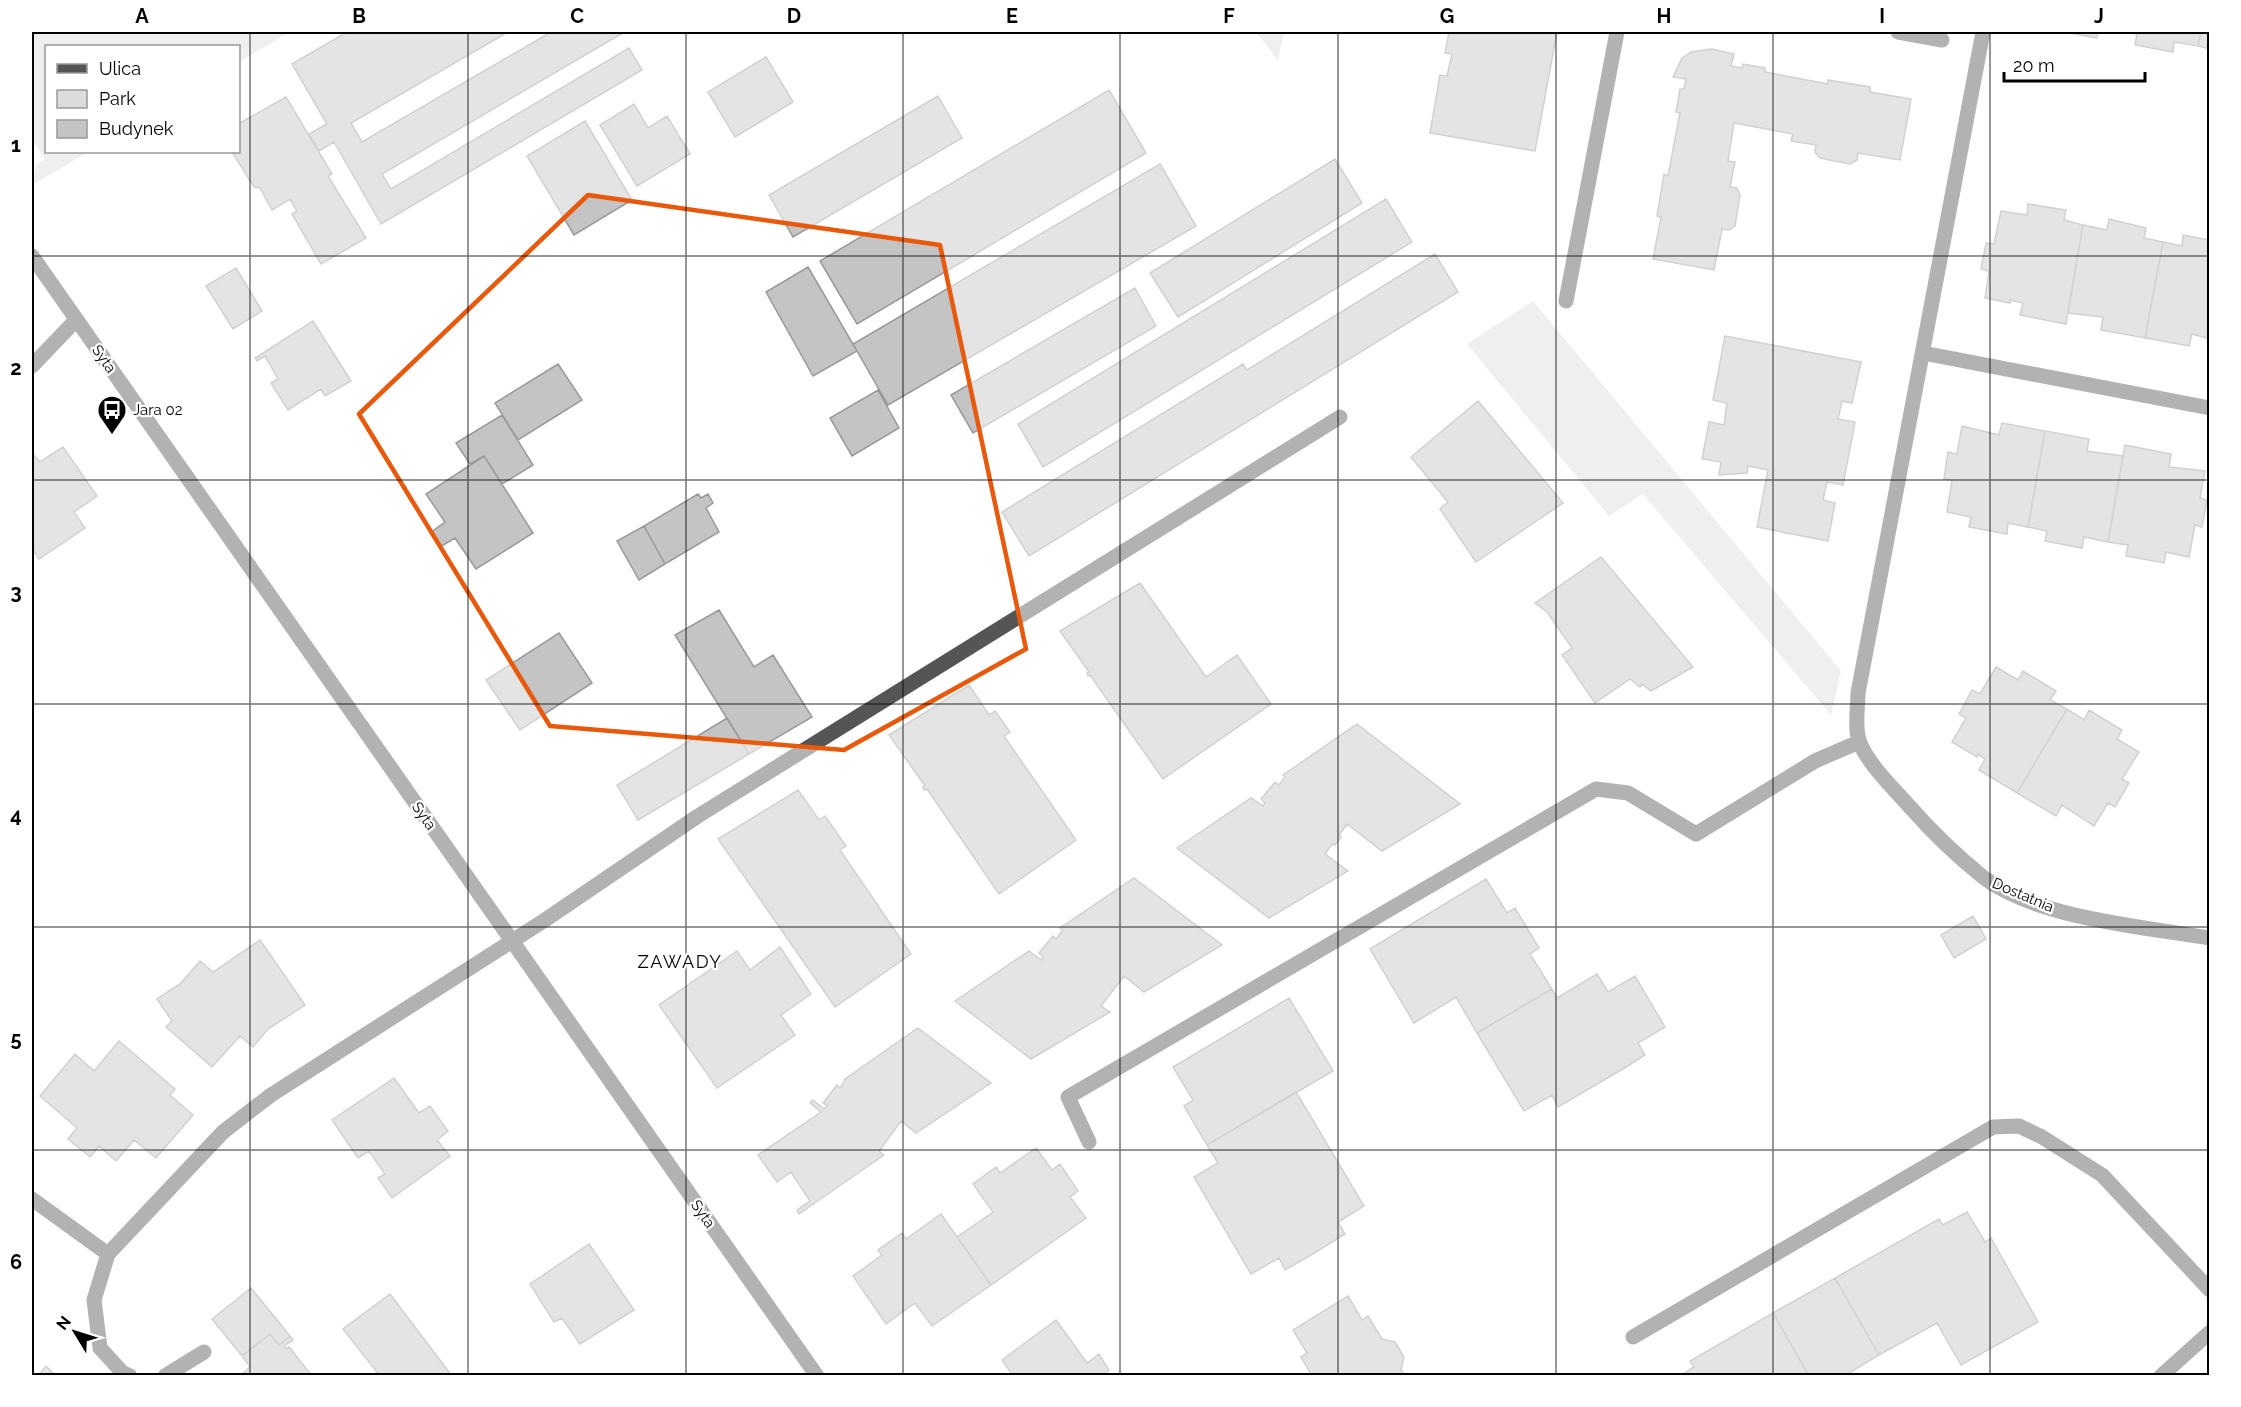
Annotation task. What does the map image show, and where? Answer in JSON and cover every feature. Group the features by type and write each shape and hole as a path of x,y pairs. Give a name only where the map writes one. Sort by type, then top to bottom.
{"street":[{"path":"1566,301 1617,32"},
{"path":"1898,32 1942,40"},
{"path":"1089,1142 1068,1097 1596,789 1628,793 1696,834 1815,761 1859,742 1858,693 1983,32"},
{"name":"Syta","path":"32,258 817,1376"},
{"path":"32,366 76,320"},
{"path":"1923,353 2210,408"},
{"path":"130,1376 123,1373 100,1347 94,1300 108,1254 223,1132 263,1101 512,941 698,816 1340,417"},
{"name":"Dostatnia","path":"1859,742 1878,772 1925,824 1984,878 2048,909 2088,918 2210,938"},
{"path":"1633,1337 1993,1127 2019,1126 2042,1137 2102,1175 2210,1290"},
{"path":"32,1199 108,1254"},
{"path":"2161,1376 2210,1332"},
{"path":"165,1376 204,1352"}],"highlighted area":[{"path":"588,195 940,245 1026,649 844,750 550,726 359,414"}],"green space":[{"path":"32,32 290,32 240,61 240,45 45,45 45,153 86,153 32,185 36,165 45,159 32,140"},
{"path":"1256,32 1284,32 1278,60"},
{"path":"1533,301 1841,671 1831,715 1643,494 1609,516 1467,344"}],"building":[{"path":"347,32 508,32 351,123 362,142 551,32 619,32 621,34 382,174 391,189 629,48 642,70 381,224 334,142 319,151 309,134 327,124 292,64"},
{"path":"1449,32 1557,32 1535,151 1430,133 1440,75 1447,76 1452,54 1445,53"},
{"path":"2065,32 2098,32 2097,38"},
{"path":"2120,32 2201,32 2198,46 2174,42 2173,52 2135,45 2137,34"},
{"path":"2201,32 2210,32 2210,49 2198,46"},
{"path":"1712,49 1734,54 1731,66 1742,68 1743,64 1765,68 1765,72 1828,84 1828,80 1870,87 1870,92 1911,99 1900,160 1858,153 1857,160 1850,164 1820,158 1815,152 1816,145 1791,141 1793,134 1734,123 1728,161 1735,162 1730,187 1737,188 1740,195 1735,226 1729,230 1722,229 1714,270 1653,259 1661,217 1657,216 1664,174 1668,176 1680,113 1676,112 1680,89 1684,89 1686,79 1673,77 1682,58 1691,52"},
{"path":"766,57 793,102 735,137 708,92"},
{"path":"1109,90 1146,153 857,324 820,261"},
{"path":"938,96 962,138 793,237 769,195"},
{"path":"286,97 332,174 328,176 366,238 321,264 292,214 297,211 290,199 272,210 260,188 254,187 233,153 240,153 240,123"},
{"path":"634,104 648,128 667,116 690,154 637,186 600,125"},
{"path":"585,121 632,200 574,235 527,156"},
{"path":"1335,159 1362,203 1178,317 1150,273"},
{"path":"1160,164 1196,226 888,405 853,344"},
{"path":"1386,199 1412,242 1043,467 1018,424"},
{"path":"2028,204 2066,210 2064,220 2083,225 2066,324 2020,315 2023,303 1985,298 1989,271 1981,269 1986,243 1994,244 2001,211 2027,215"},
{"path":"2109,219 2146,228 2144,238 2163,242 2145,338 2101,330 2103,317 2068,313 2083,225 2107,230"},
{"path":"2183,235 2210,240 2210,339 2192,334 2189,346 2145,338 2163,242 2182,246"},
{"path":"1435,254 1458,292 1029,556 1002,512 1243,364 1247,370"},
{"path":"808,267 857,351 813,376 766,292"},
{"path":"236,268 262,311 233,329 206,286"},
{"path":"1135,288 1156,326 973,433 951,395"},
{"path":"313,321 351,381 325,396 321,389 288,410 271,383 278,379 265,356 257,361 255,358"},
{"path":"1725,336 1861,362 1852,403 1842,401 1838,419 1855,422 1843,485 1827,482 1823,500 1835,503 1828,541 1757,527 1768,470 1748,466 1747,473 1719,475 1721,462 1702,459 1709,422 1724,425 1727,403 1713,400"},
{"path":"558,364 582,400 518,440 495,403"},
{"path":"878,390 899,428 852,456 830,418"},
{"path":"1478,401 1563,503 1476,562 1440,509 1448,502 1411,457"},
{"path":"502,415 533,465 502,484 484,456 470,464 456,443"},
{"path":"2002,423 2045,431 2028,527 2008,523 2007,534 1969,527 1971,517 1947,512 1952,480 1944,479 1948,452 1957,454 1962,426 1999,435"},
{"path":"2045,431 2089,439 2087,451 2123,456 2108,542 2084,537 2082,548 2045,541 2047,531 2028,527"},
{"path":"2125,445 2171,454 2169,467 2205,471 2200,498 2207,500 2202,527 2195,525 2189,557 2166,552 2164,563 2126,556 2128,545 2108,542"},
{"path":"63,447 97,496 74,512 85,528 39,559 32,548 32,456 34,455 40,462"},
{"path":"484,456 533,533 476,569 455,538 440,547 430,533 445,522 426,494"},
{"path":"698,494 701,498 708,494 713,503 706,508 719,532 665,564 644,526"},
{"path":"644,526 665,564 639,580 617,541"},
{"path":"1601,557 1693,667 1651,691 1642,684 1640,687 1630,679 1595,703 1562,655 1572,648 1547,612 1535,603"},
{"path":"1140,583 1206,677 1237,655 1271,704 1163,779 1090,675 1088,676 1089,672 1060,631"},
{"path":"719,610 754,667 773,655 812,717 749,754 675,635"},
{"path":"559,633 592,683 520,730 486,680"},
{"path":"1996,667 2018,680 2023,671 2056,691 2050,700 2067,709 2017,793 1979,770 1985,759 1978,754 1977,757 1952,742 1966,718 1959,714 1972,690 1980,694"},
{"path":"969,685 989,715 995,711 1010,732 1004,736 1076,840 999,894 927,789 924,790 925,786 889,735"},
{"path":"2067,709 2084,720 2089,710 2122,730 2117,739 2139,752 2122,779 2129,783 2115,807 2108,803 2094,826 2062,805 2056,816 2017,793"},
{"path":"727,718 749,754 638,820 617,785"},
{"path":"1357,724 1460,804 1382,851 1347,824 1339,835 1341,837 1325,854 1348,871 1269,918 1177,848 1251,798 1263,806 1265,803 1261,799 1275,782 1279,785 1285,777 1283,775"},
{"path":"798,790 819,820 825,816 846,846 840,850 911,954 835,1007 718,839"},
{"path":"1134,878 1222,945 1144,992 1124,976 1101,1006 1110,1012 1031,1059 955,1001 1029,951 1041,960 1043,957 1039,953 1053,936 1056,939 1063,930 1060,928"},
{"path":"1486,879 1507,913 1515,908 1539,948 1530,954 1552,989 1477,1033 1456,997 1414,1023 1370,949"},
{"path":"1973,916 1986,939 1954,958 1941,935"},
{"path":"260,940 305,1005 268,1029 253,1047 240,1036 212,1067 166,1027 172,1021 157,999 181,983 200,961 213,972"},
{"path":"780,947 811,994 781,1015 795,1035 717,1088 659,1005 737,951 750,970"},
{"path":"1597,974 1608,992 1635,976 1665,1027 1638,1043 1645,1055 1626,1067 1558,1107 1552,1095 1524,1111 1477,1033 1552,989 1557,998"},
{"path":"1289,998 1333,1071 1207,1145 1184,1106 1193,1100 1173,1067"},
{"path":"918,1028 991,1083 916,1133 901,1121 879,1151 884,1155 799,1214 797,1210 810,1201 791,1172 777,1182 758,1155 821,1112 810,1103 813,1100 824,1109 827,1105 823,1103 837,1085 840,1088 845,1079"},
{"path":"119,1041 175,1089 170,1095 193,1115 156,1158 134,1140 116,1161 99,1146 90,1157 68,1139 77,1128 40,1096 75,1054 94,1071"},
{"path":"394,1078 419,1113 430,1106 448,1131 437,1140 450,1156 392,1198 378,1178 385,1174 369,1151 358,1158 332,1120"},
{"path":"1296,1092 1364,1206 1338,1222 1345,1234 1311,1255 1285,1270 1279,1258 1251,1274 1194,1177 1218,1163 1207,1145"},
{"path":"1036,1148 1052,1170 1060,1164 1078,1191 1070,1197 1086,1218 991,1285 957,1237 993,1212 973,1184 996,1167 1000,1173"},
{"path":"1967,1212 1985,1242 1991,1238 2038,1322 1961,1365 1937,1323 1879,1355 1835,1278 1939,1219 1943,1225"},
{"path":"941,1214 991,1285 932,1326 915,1303 886,1324 853,1276 882,1255 878,1250 902,1233 906,1239"},
{"path":"589,1244 634,1310 580,1344 562,1318 554,1322 530,1284"},
{"path":"1835,1278 1879,1355 1844,1376 1809,1376 1773,1313"},
{"path":"251,1288 290,1336 279,1345 270,1334 242,1356 212,1319"},
{"path":"390,1294 452,1376 380,1376 343,1329"},
{"path":"1348,1296 1362,1320 1368,1316 1382,1339 1395,1342 1404,1357 1401,1370 1405,1376 1312,1376 1301,1357 1307,1353 1293,1330"},
{"path":"1773,1313 1809,1376 1680,1376 1694,1367 1690,1361"},
{"path":"1056,1320 1087,1363 1099,1354 1109,1370 1101,1376 1013,1376 1002,1360"},
{"path":"270,1334 279,1345 290,1336 293,1340 284,1346 287,1349 289,1347 312,1376 240,1376 250,1367 242,1356"},
{"path":"46,1366 56,1376 38,1376"}],"place":[{"name":"Jara 02","path":"112,436"}],"district":[{"name":"ZAWADY","path":"680,961"}]}
